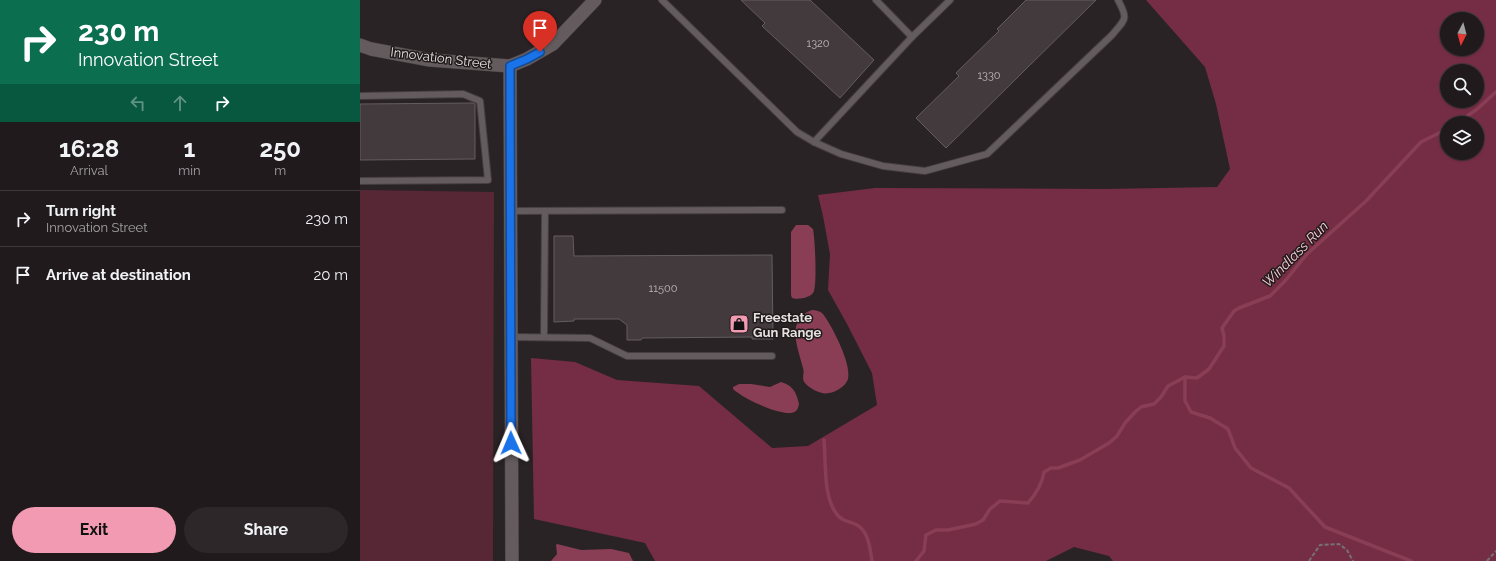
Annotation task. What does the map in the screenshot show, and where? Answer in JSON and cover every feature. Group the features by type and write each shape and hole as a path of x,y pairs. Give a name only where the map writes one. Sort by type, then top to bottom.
{"street":[{"name":"Innovation Street","path":"360,45 371,49 430,60 510,66 527,59 553,44 595,0"},
{"path":"510,66 512,561"}],"lane":[{"path":"662,0 797,132 814,142 841,154 883,166 926,171 987,154 1112,35 1124,20 1126,14 1118,0"},
{"path":"876,0 912,37"},
{"path":"814,142 912,37 950,0"},
{"path":"360,96 463,94 480,101 488,180 360,181"},
{"path":"510,211 782,210"},
{"path":"544,337 545,211"},
{"path":"510,337 590,338 627,356 772,356"}],"path":[{"path":"1309,561 1320,545 1339,544 1347,550 1353,561"},
{"path":"1487,561 1496,551"}],"shaded area":[{"path":"1146,0 1496,0 1496,561 1113,561 1109,556 1074,547 1046,561 655,561 645,543 534,519 531,358 575,362 617,380 699,386 772,448 808,446 877,405 872,373 828,290 830,254 818,195 875,188 1105,189 1217,187 1230,169 1216,104 1205,67"},
{"path":"360,190 494,192 493,561 360,561"},
{"path":"796,225 808,225 813,229 815,260 814,291 807,297 797,299 792,298 791,295 791,232"},
{"path":"812,310 821,312 827,320 836,336 847,364 847,382 838,390 832,392 823,393 816,391 807,385 803,379 803,370 797,343 796,327 798,320"},
{"path":"781,382 791,387 797,396 799,404 798,409 795,412 785,413 777,411 752,401 733,389 733,387 739,384 770,387"},
{"path":"557,544 581,550 611,549 629,553 633,561 551,561 557,554"}],"building":[{"path":"741,0 810,0 874,60 840,98 762,26 765,23"},
{"path":"1026,0 1096,0 946,148 916,118 959,76 956,73 999,31 997,29"},
{"path":"360,104 475,104 475,159 360,160"},
{"path":"554,236 573,236 574,256 772,255 773,339 752,339 752,337 642,338 641,340 627,340 627,325 619,319 574,319 574,321 554,322"}],"waterway":[{"name":"Windlass Run","path":"1467,116 1496,92"},
{"name":"Windlass Run","path":"916,561 924,551 926,535 936,530 948,530 976,524 983,520 990,509 1000,501 1028,503 1038,489 1044,472 1051,468 1058,468 1080,460 1109,443 1117,436 1125,423 1135,412 1141,407 1154,404 1161,397 1168,386 1185,377 1197,378 1209,369 1224,346 1222,328 1234,311 1270,296 1285,281 1307,254 1366,201 1421,142 1440,132"},
{"path":"1185,377 1185,401 1191,412 1210,418 1228,429 1235,448 1251,468 1289,488 1325,527 1411,561"},
{"path":"824,440 827,488 832,506 840,518 857,525 864,532 870,546 872,561"}],"place":[{"name":"Freestate Gun Range","path":"739,324"}],"route":[{"path":"511,443 510,66 540,52"}]}
